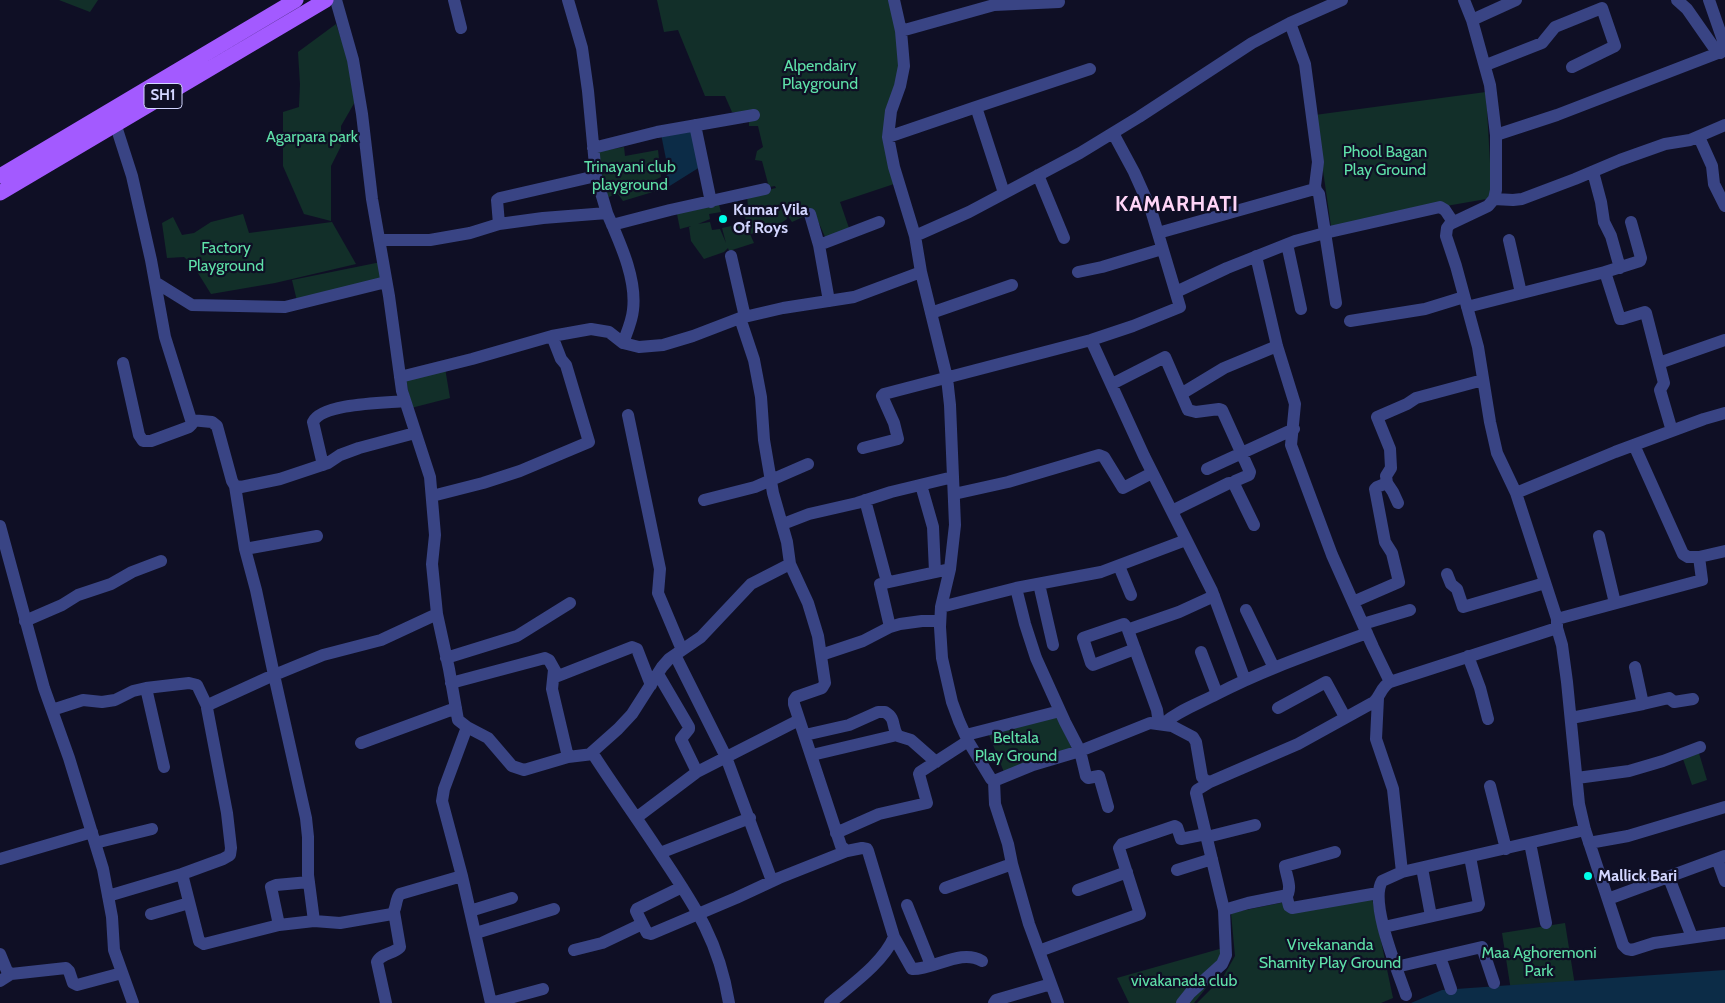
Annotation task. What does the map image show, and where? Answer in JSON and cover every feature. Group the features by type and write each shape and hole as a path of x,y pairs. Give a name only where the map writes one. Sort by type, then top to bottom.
{"main road":[{"name":"SH1","path":"0,176 296,0"},
{"name":"SH1","path":"0,193 326,0"}],"street":[{"path":"336,0 356,78 400,377 405,401 430,477 435,535 432,564 436,614 452,683 458,720 490,739 512,766 520,770 591,753 626,722 662,667 708,630 751,584 790,564"},
{"path":"454,0 461,28"},
{"path":"568,0 582,48 596,176 609,219 628,270 633,297 631,322 623,343"},
{"path":"894,0 901,31 904,66 892,111 888,136 894,167 915,236 921,272 947,378 950,410 955,525 950,569 941,607 941,650 952,702 967,738 994,781 995,804 1008,844 1029,924 1058,1003"},
{"path":"915,236 957,218 1080,154 1235,54 1290,23 1342,0"},
{"path":"1464,0 1486,64 1490,85 1496,135 1496,181 1494,199 1488,206 1453,222 1446,228 1446,236 1478,347 1497,453 1516,493 1545,583 1562,645 1579,804 1585,830 1623,945 1627,949 1632,950 1654,942 1725,933"},
{"path":"1472,20 1516,0"},
{"path":"1677,0 1723,49"},
{"path":"1709,0 1723,49"},
{"path":"901,31 994,5 1059,2"},
{"path":"1486,64 1542,43 1555,27 1602,8 1615,46 1572,67"},
{"path":"1290,23 1305,64 1318,162 1315,186 1326,233 1336,303"},
{"path":"1496,135 1557,115 1723,49"},
{"path":"888,136 1090,69"},
{"path":"976,106 1004,193"},
{"path":"593,148 657,132 754,115"},
{"path":"116,123 132,176 165,337 192,424 189,427 151,442 143,441 138,435 122,363"},
{"path":"695,125 711,202"},
{"path":"1494,199 1522,199 1657,147 1699,137 1725,125"},
{"path":"863,448 898,438 882,396 883,394 1091,340 1178,308 1180,305 1158,233 1134,172 1114,133"},
{"path":"1699,137 1712,166 1714,184 1725,206"},
{"path":"1592,172 1601,202 1604,222 1620,268"},
{"path":"1038,175 1064,238"},
{"path":"499,224 497,200 500,198 596,176"},
{"path":"379,240 430,240 470,233 499,224 543,218 609,219 711,202 765,190"},
{"path":"1158,233 1316,190"},
{"path":"1176,292 1256,256 1287,244 1326,233 1440,207 1445,210 1453,222"},
{"path":"810,214 819,244 829,301"},
{"path":"819,244 879,222"},
{"path":"1350,321 1521,294 1620,268 1641,260 1631,222"},
{"path":"1509,240 1521,294"},
{"path":"1287,244 1301,309"},
{"path":"1078,272 1102,267 1162,249"},
{"path":"731,256 742,318 754,360 761,397 764,440 771,480 783,524 790,564 808,602 821,654 824,685 822,688 794,698 794,704 836,833 841,846 847,851"},
{"path":"1256,256 1277,346 1294,404 1294,429 1291,442 1332,555 1390,682"},
{"path":"400,377 552,336 591,329 609,332 623,343 639,347 664,346 742,318 784,308 854,297 921,272"},
{"path":"1606,272 1620,319 1646,312 1664,383 1660,390 1672,431"},
{"path":"154,282 192,305 285,307 386,282"},
{"path":"931,313 1012,285"},
{"path":"432,496 502,477 590,442 566,365 561,359 552,336"},
{"path":"1091,340 1152,473 1214,596 1245,680"},
{"path":"1659,363 1725,340"},
{"path":"1181,394 1224,368 1277,346"},
{"path":"1112,384 1163,357 1166,358 1188,410 1191,412 1222,410 1250,474 1172,511"},
{"path":"1398,503 1387,484 1386,476 1391,468 1390,449 1376,419 1378,416 1407,404 1416,398 1483,380"},
{"path":"323,464 313,422 320,414 329,410 357,405 405,401"},
{"path":"1516,493 1634,445 1725,413"},
{"path":"628,415 660,569 658,593 679,652 726,757 772,881"},
{"path":"191,420 212,422 217,426 235,486 245,549 256,590 306,818 308,882 314,921"},
{"path":"1207,470 1294,429"},
{"path":"235,486 241,487 280,479 328,463 340,454 415,433"},
{"path":"1634,445 1683,554 1688,557 1699,557 1725,551"},
{"path":"954,494 1008,482 1100,455 1104,457 1123,488 1152,473"},
{"path":"704,500 744,490 808,464"},
{"path":"783,524 809,514 953,477"},
{"path":"1234,483 1254,525"},
{"path":"1353,602 1399,582 1392,553 1385,542 1375,489 1387,484"},
{"path":"921,485 933,527 935,572"},
{"path":"866,500 887,582"},
{"path":"0,526 44,688 69,758 93,837 112,917 114,950 133,1003"},
{"path":"245,549 317,536"},
{"path":"1599,536 1615,603"},
{"path":"941,607 1016,588 1101,572 1186,540"},
{"path":"1402,872 1393,789 1376,739 1378,698 1381,689 1390,682 1615,603 1702,580 1699,557"},
{"path":"25,621 62,606 78,595 111,584 132,572 162,561"},
{"path":"1119,566 1131,595"},
{"path":"890,627 879,586 881,584 950,569"},
{"path":"1447,574 1457,589 1463,607 1545,583"},
{"path":"1039,584 1053,645"},
{"path":"1016,588 1036,658 1080,751 1086,776 1088,778 1099,776 1108,807"},
{"path":"1128,630 1179,612 1214,596"},
{"path":"446,658 517,636 570,603"},
{"path":"1246,610 1274,668"},
{"path":"1161,724 1245,680 1410,610"},
{"path":"207,706 274,675 324,655 381,640 436,614"},
{"path":"821,654 862,641 890,627 913,621 940,621"},
{"path":"1135,648 1093,665 1083,638 1084,636 1124,624 1135,648 1161,724"},
{"path":"452,683 545,658 549,660 558,676 632,647 637,649 651,685"},
{"path":"1201,652 1217,694"},
{"path":"1468,656 1480,688 1488,719"},
{"path":"1635,667 1643,704"},
{"path":"554,670 552,689 568,757"},
{"path":"658,674 689,727 681,739 697,772"},
{"path":"1278,708 1326,682 1345,717"},
{"path":"52,710 83,700 102,702 115,700 133,690 189,683 198,685 207,706 227,813 231,852 224,860 108,896"},
{"path":"146,688 164,767"},
{"path":"1182,1003 1190,993 1222,964 1225,958 1224,910 1196,793 1197,790 1210,782 1298,744 1378,698"},
{"path":"1571,718 1669,698 1674,702 1693,699"},
{"path":"361,743 456,708"},
{"path":"836,833 879,814 926,804 919,774 967,738 1060,711"},
{"path":"805,735 849,725 882,712 888,713 893,719 897,735"},
{"path":"636,818 697,772 799,720"},
{"path":"994,781 1033,765 1080,751 1150,723 1172,726 1193,737 1196,742 1202,777 1210,782"},
{"path":"467,727 444,789 442,801 462,876 491,1003 543,989"},
{"path":"812,755 897,735 911,740 936,762"},
{"path":"1577,778 1628,771 1663,761 1700,747"},
{"path":"591,753 660,853 699,914 721,966 729,1003"},
{"path":"1490,786 1506,849"},
{"path":"1589,843 1628,836 1725,806"},
{"path":"660,853 750,818"},
{"path":"1039,951 1139,915 1140,911 1119,848 1122,844 1175,826 1177,826 1181,839 1207,836 1255,825"},
{"path":"0,859 93,837 152,829"},
{"path":"1406,995 1384,927 1378,893 1384,879 1402,872 1585,830"},
{"path":"1530,843 1546,923"},
{"path":"682,887 637,909 636,911 645,932 651,934 772,881 847,851 864,848 868,851 894,937 912,968 958,958 971,958 982,961"},
{"path":"1224,910 1254,902 1286,897 1290,888 1285,866 1335,852"},
{"path":"1384,927 1479,905 1470,857"},
{"path":"1608,899 1721,858 1725,881"},
{"path":"1177,870 1212,859"},
{"path":"945,888 1012,864"},
{"path":"1422,868 1431,916"},
{"path":"1078,890 1127,872"},
{"path":"182,874 199,941 202,944 279,925 314,921 340,924 394,912"},
{"path":"386,1003 377,962 380,957 400,947 394,912 398,896 462,876"},
{"path":"1669,878 1692,937"},
{"path":"279,925 271,887 308,882"},
{"path":"1286,897 1292,908 1378,893"},
{"path":"470,911 512,898"},
{"path":"151,914 189,903"},
{"path":"907,905 931,965"},
{"path":"476,934 554,909"},
{"path":"574,950 602,943 642,924"},
{"path":"830,1003 886,951 894,937"},
{"path":"1396,966 1483,948 1494,982"},
{"path":"0,954 7,971 5,978 66,968 73,983 77,985 122,973"},
{"path":"1440,957 1451,989"},
{"path":"994,1003 996,1000 1051,984"}],"green space":[{"path":"59,0 98,0 90,12"},
{"name":"Alpendairy Playground","path":"657,0 892,0 902,60 891,103 894,184 840,202 850,231 826,239 814,212 792,222 785,212 787,219 778,225 781,232 771,235 768,230 750,234 743,210 748,207 747,195 776,188 775,186 769,187 762,161 755,160 757,151 763,147 758,126 749,126 749,117 755,113 732,112 725,96 705,96 678,30 664,32"},
{"name":"Agarpara park","path":"336,24 349,61 356,100 341,126 341,146 331,166 331,221 304,214 283,166 283,112 299,107 298,52"},
{"name":"Phool Bagan Play Ground","path":"1486,92 1492,198 1331,226 1315,115"},
{"name":"Trinayani club playground","path":"624,147 625,156 658,150 661,177 653,181 656,191 623,201 618,194 605,198 596,152"},
{"path":"718,201 721,212 709,214 710,219 698,224 710,222 712,230 720,229 726,243 722,228 745,223 754,243 729,251 728,248 724,252 704,259 691,241 689,227 691,226 680,229 676,209"},
{"name":"Factory Playground","path":"243,214 249,233 332,222 356,264 275,283 211,294 193,265 184,257 167,258 162,223 173,217 182,235 194,233 211,222"},
{"path":"381,262 385,283 297,301 292,280"},
{"path":"445,368 450,398 411,408 406,378"},
{"name":"Beltala Play Ground","path":"1056,715 1073,751 1004,772 989,735"},
{"path":"1698,750 1707,780 1692,785 1682,756"},
{"name":"Vivekananda Shamity Play Ground","path":"1372,898 1393,998 1381,1003 1197,1003 1223,977 1235,956 1231,913 1285,902"},
{"name":"Maa Aghoremoni Park","path":"1565,923 1576,992 1557,996 1601,995 1604,1003 1421,1003 1419,1000 1512,997 1502,933"},
{"name":"vivakanada club","path":"1223,948 1215,977 1194,1003 1129,1003 1117,978"}],"water":[{"path":"693,128 700,167 668,187 664,178 670,172 661,134"},
{"path":"1725,970 1725,1003 1411,1003 1442,990"}],"waterway":[{"path":"735,199 738,208 748,207"}],"place":[{"name":"Kumar Vila Of Roys","path":"723,219"},
{"name":"Mallick Bari","path":"1588,876"}],"district":[{"name":"KAMARHATI","path":"1177,205"}]}
